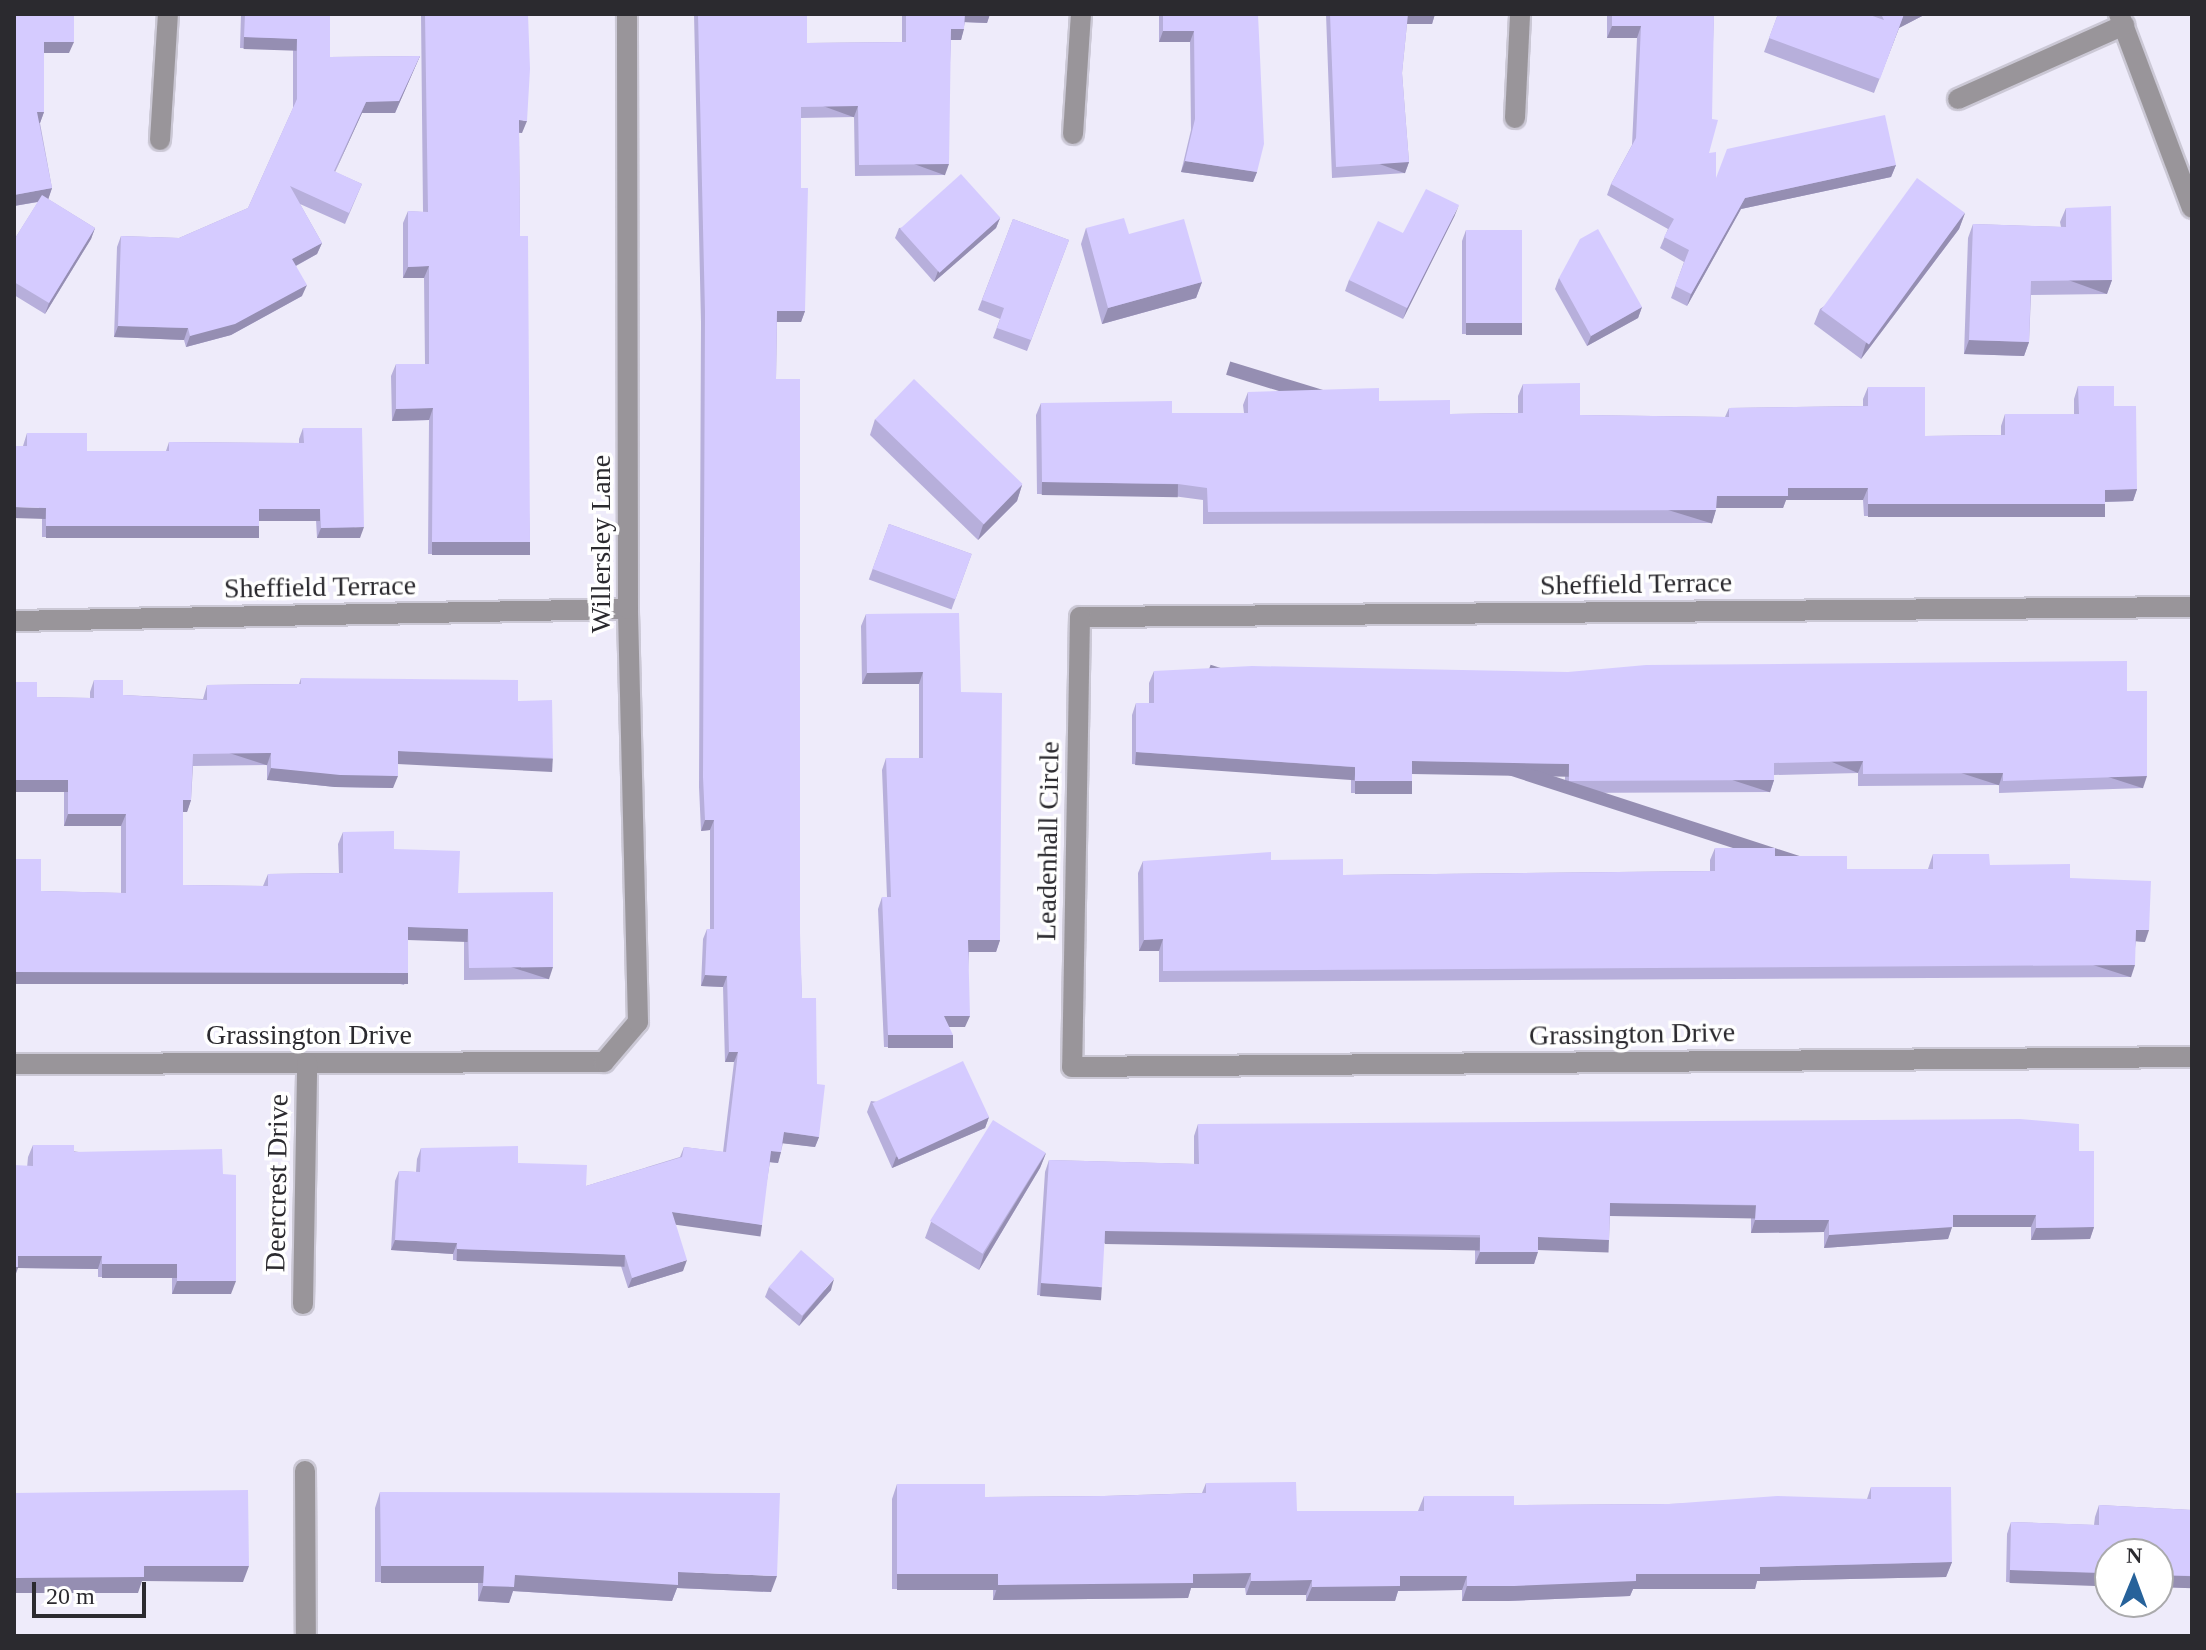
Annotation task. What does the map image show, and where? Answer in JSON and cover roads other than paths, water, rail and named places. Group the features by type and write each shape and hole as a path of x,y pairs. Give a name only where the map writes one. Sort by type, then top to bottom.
{"street":[{"path":"160,140 168,14"},
{"name":"Willersley Lane","path":"604,1062 638,1022 628,609 627,14"},
{"path":"1073,134 1081,14"},
{"path":"1515,118 1520,14"},
{"path":"1958,99 2122,19 2192,208"},
{"name":"Sheffield Terrace","path":"1080,617 2192,607"},
{"name":"Sheffield Terrace","path":"14,621 628,609"},
{"name":"Leadenhall Circle","path":"1072,1067 1080,617"},
{"name":"Grassington Drive","path":"1072,1067 2192,1057"},
{"name":"Grassington Drive","path":"14,1064 604,1062"},
{"name":"Deercrest Drive","path":"303,1304 307,1063"},
{"path":"305,1471 306,1636"}]}
